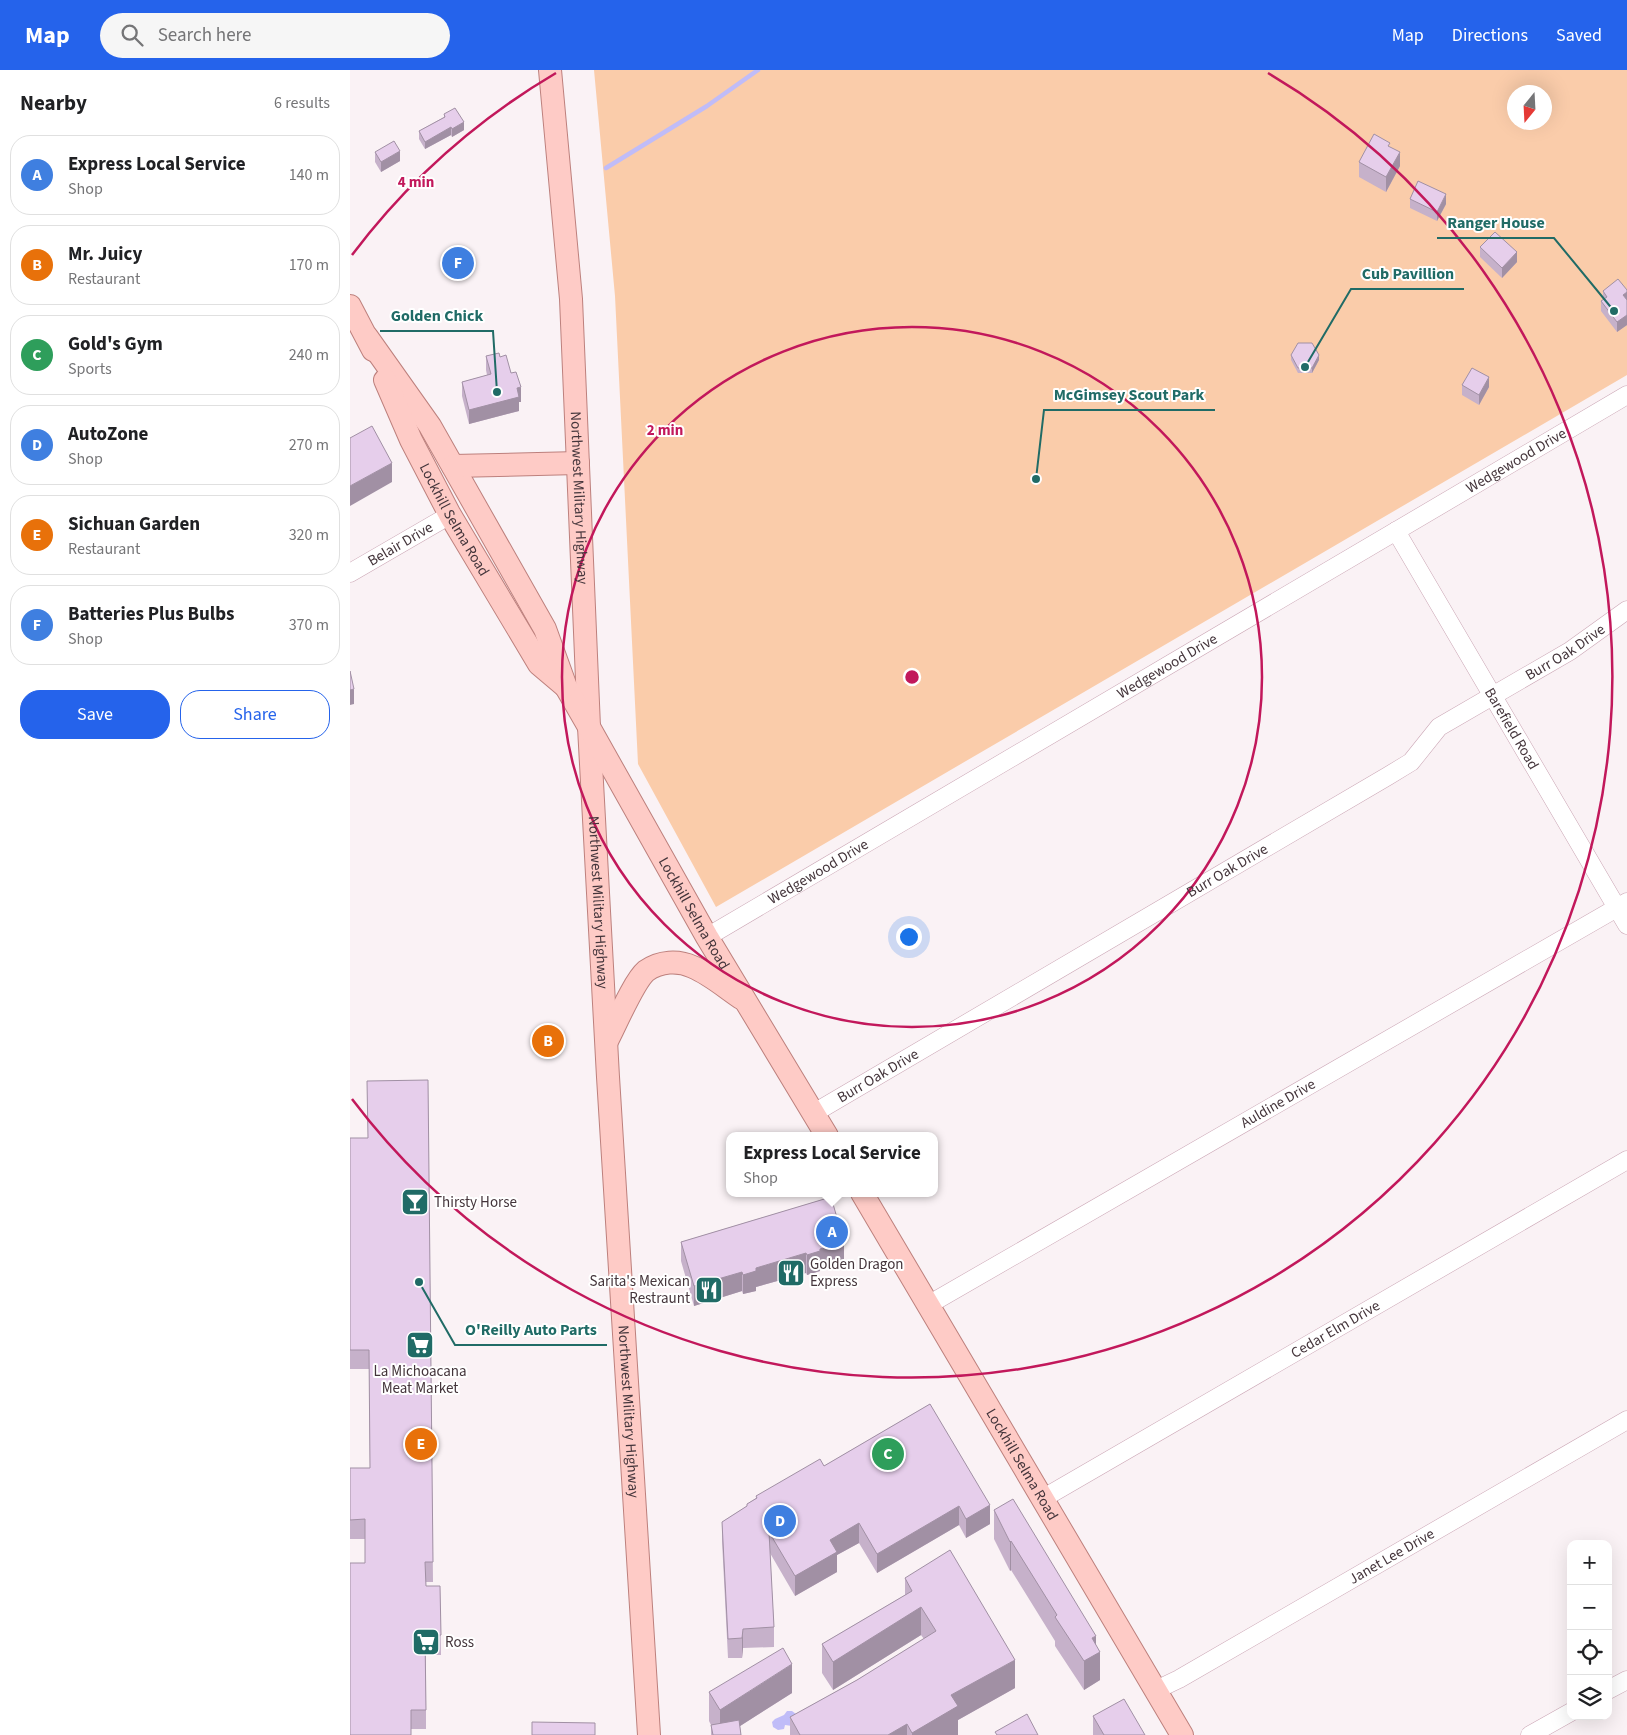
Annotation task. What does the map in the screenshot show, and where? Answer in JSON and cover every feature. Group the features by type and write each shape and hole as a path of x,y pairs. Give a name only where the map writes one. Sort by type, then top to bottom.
{"main road":[{"name":"Northwest Military Highway","path":"550,70 571,299 589,727 606,1042 649,1735"},
{"name":"Lockhill Selma Road","path":"350,306 367,337 412,440 450,515 539,664 566,687"},
{"name":"Lockhill Selma Road","path":"367,337 430,426 545,629 566,687 708,937 825,1132"},
{"path":"453,466 578,463"},
{"path":"450,515 461,515 468,518 474,523 485,544 507,562"},
{"path":"606,1042 636,984 646,972 664,963 681,963 693,967 748,1003"},
{"name":"Lockhill Selma Road","path":"864,1197 1182,1735"}],"street":[{"name":"Wedgewood Drive","path":"708,937 1627,395"},
{"name":"Belair Drive","path":"350,573 450,515"},
{"name":"Barefield Road","path":"1396,531 1492,696 1622,905 1627,925"},
{"name":"Burr Oak Drive","path":"814,1113 1411,762 1438,727 1570,651 1627,610"},
{"name":"Auldine Drive","path":"928,1305 1622,905"},
{"name":"Cedar Elm Drive","path":"1042,1499 1627,1160"},
{"name":"Janet Lee Drive","path":"1156,1690 1179,1679 1627,1420"},
{"path":"1612,1688 1627,1680"},
{"path":"1530,1735 1567,1714"}],"shaded area":[{"path":"594,70 1627,70 1627,375 716,907 638,764 615,296"},
{"path":"787,1711 792,1711 796,1714 792,1726 785,1725 784,1729 778,1730 773,1727 772,1722"}],"building":[{"path":"455,108 464,122 425,142 419,131 445,117 444,114"},
{"path":"1374,134 1390,143 1388,146 1400,152 1386,177 1359,162"},
{"path":"394,141 400,151 381,162 375,152"},
{"path":"1418,181 1446,194 1437,212 1410,199"},
{"path":"1495,232 1517,252 1502,268 1480,247"},
{"path":"1618,279 1627,290 1623,295 1627,300 1627,315 1617,322 1601,301 1607,297 1603,291"},
{"path":"1298,343 1312,343 1319,355 1312,368 1298,368 1291,355"},
{"path":"499,353 500,357 506,355 511,373 516,372 521,387 517,388 519,397 469,410 462,382 491,374 486,356"},
{"path":"1472,368 1489,377 1479,395 1462,385"},
{"path":"372,426 392,463 350,486 350,438"},
{"path":"350,671 354,689 350,690"},
{"path":"428,1080 433,1562 425,1562 426,1586 440,1586 441,1635 425,1636 426,1710 411,1710 411,1735 350,1735 350,1563 365,1563 365,1519 350,1520 350,1468 370,1468 369,1350 350,1350 350,1138 368,1138 367,1081"},
{"path":"831,1197 844,1242 807,1255 806,1253 756,1268 756,1271 743,1275 742,1272 694,1286 681,1242"},
{"path":"930,1404 990,1505 966,1519 959,1506 877,1554 859,1523 830,1540 837,1552 795,1576 769,1532 774,1627 743,1629 742,1638 728,1639 722,1522 747,1506 747,1504 757,1498 756,1496 820,1459 824,1466"},
{"path":"1013,1499 1096,1636 1092,1638 1100,1652 1084,1661 1010,1542 994,1510"},
{"path":"950,1550 1015,1660 951,1695 958,1706 912,1733 907,1724 888,1735 800,1735 790,1717 857,1680 936,1631 921,1607 833,1662 822,1644 912,1591 905,1578"},
{"path":"783,1648 792,1664 720,1710 709,1692"},
{"path":"1124,1699 1145,1735 1104,1735 1093,1716"},
{"path":"1027,1714 1038,1735 997,1735 995,1732"},
{"path":"739,1720 741,1735 713,1735 711,1725"},
{"path":"532,1722 595,1723 595,1735 532,1735"}],"waterway":[{"path":"606,168 707,106 758,70"}],"place":[{"name":"Batteries Plus Bulbs","path":"458,263"},
{"name":"Ranger House","path":"1614,311"},
{"name":"Cub Pavillion","path":"1305,367"},
{"name":"Golden Chick","path":"497,392"},
{"name":"McGimsey Scout Park","path":"1036,479"},
{"name":"Mr. Juicy","path":"548,1041"},
{"name":"Thirsty Horse","path":"415,1202"},
{"name":"Express Local Service","path":"832,1232"},
{"name":"Golden Dragon Express","path":"791,1273"},
{"name":"O'Reilly Auto Parts","path":"419,1282"},
{"name":"Sarita's Mexican Restraunt","path":"709,1290"},
{"name":"La Michoacana Meat Market","path":"420,1345"},
{"name":"Sichuan Garden","path":"421,1444"},
{"name":"Gold's Gym","path":"888,1454"},
{"name":"AutoZone","path":"780,1521"},
{"name":"Ross","path":"426,1642"}]}
